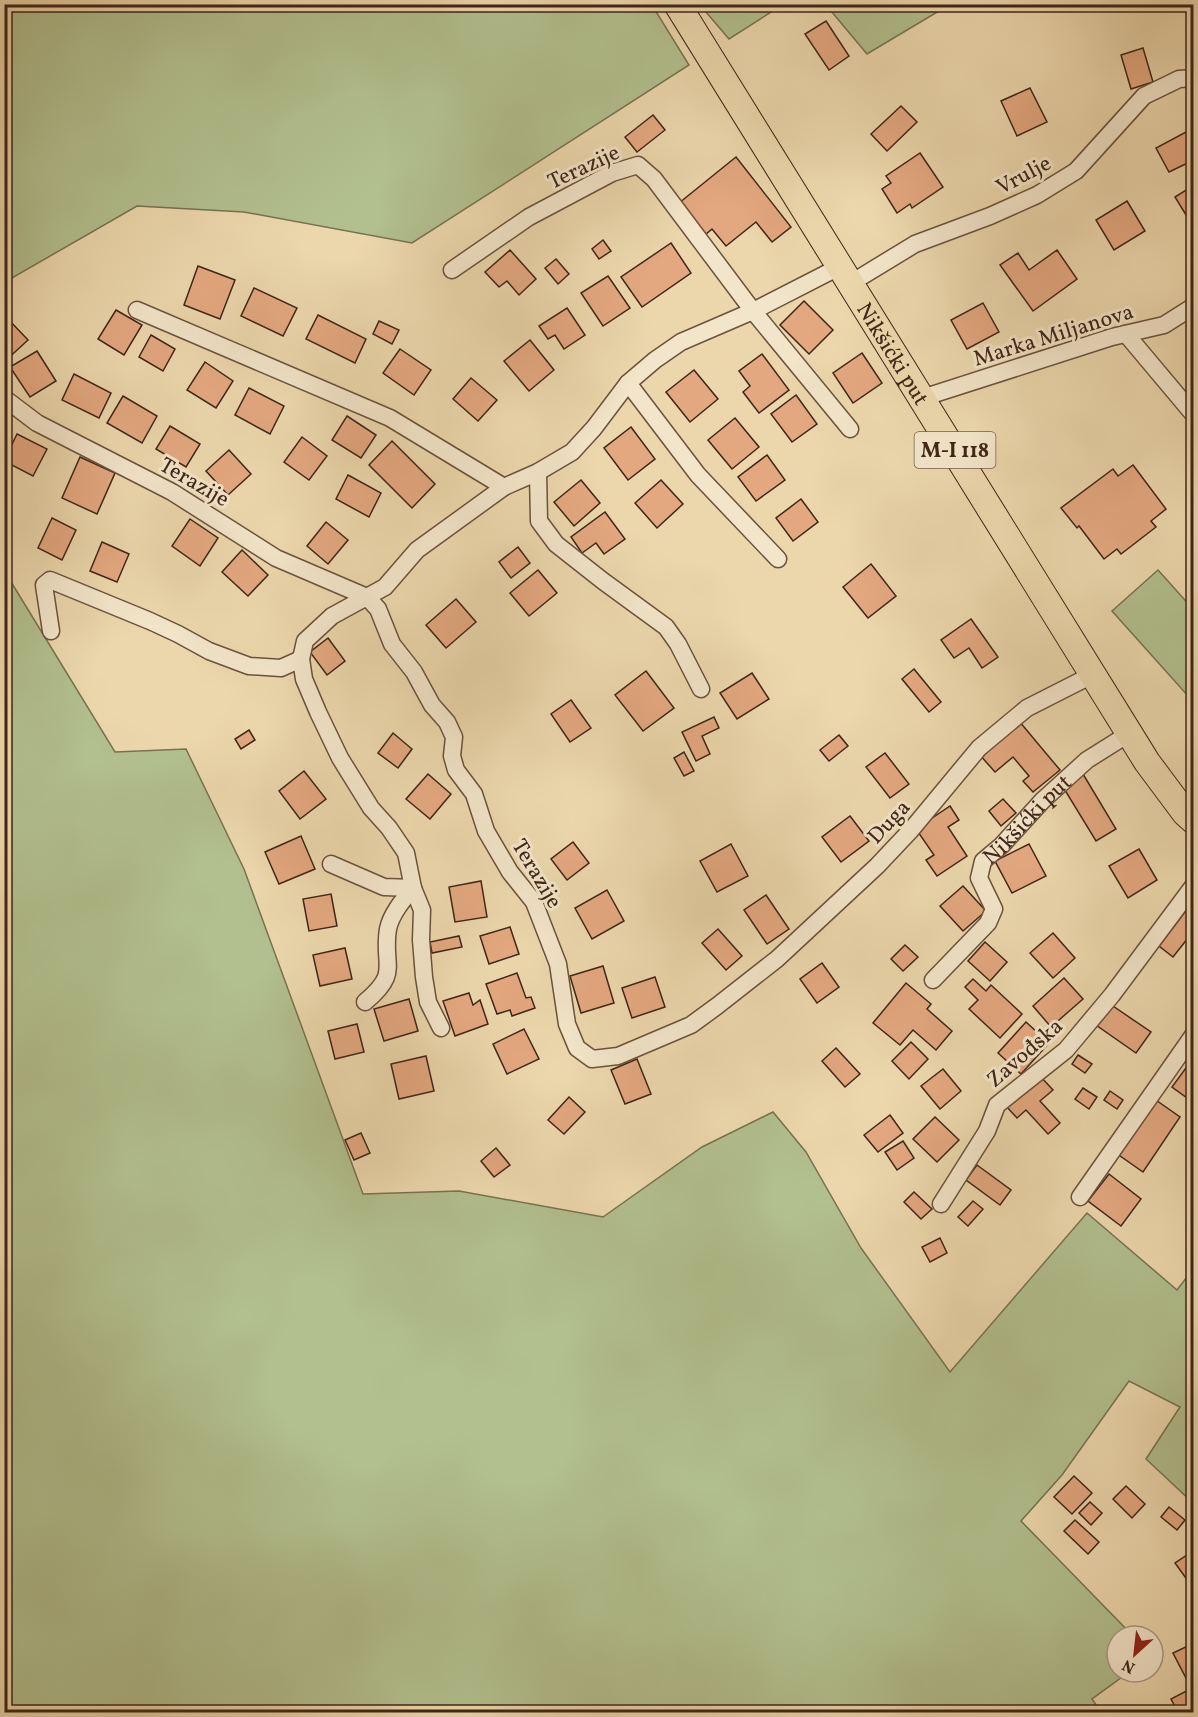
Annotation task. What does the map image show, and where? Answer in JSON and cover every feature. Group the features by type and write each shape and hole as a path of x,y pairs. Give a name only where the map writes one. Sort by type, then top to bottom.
{"main road":[{"name":"Nikšićki put","path":"677,4 1147,762 1185,813 1194,821"}],"street":[{"name":"Vrulje","path":"846,274 1037,195 1076,171 1144,96 1179,79 1194,78"},
{"name":"Terazije","path":"452,270 529,217 612,173 638,165 654,179 753,311 850,429"},
{"path":"441,1028 428,1002 421,940 422,910 413,888 406,853 389,828 371,808 340,758 318,712 304,679 302,659 306,641 332,616 385,587 417,550 504,487 538,472 572,452 594,428 628,383 681,342 846,274"},
{"name":"Marka Miljanova","path":"922,399 1126,334 1164,326 1194,306"},
{"path":"137,310 390,418 504,487"},
{"path":"1126,334 1194,415"},
{"path":"628,383 698,475 778,559"},
{"name":"Terazije","path":"4,398 38,423 172,492 276,558 367,597 378,609 392,644 414,672 432,705 447,722 454,737 452,756 456,770 474,794 486,831 510,872 534,903 558,964 567,1024 577,1048 592,1059 618,1056 691,1025 717,1006"},
{"path":"538,472 539,521 556,544 666,627 678,644 701,689"},
{"path":"51,631 44,585 50,580 150,621 208,651 249,666 281,668 302,659"},
{"name":"Duga","path":"717,1006 777,959 877,866 948,788 979,748 1027,708 1094,674"},
{"name":"Nikšićki put","path":"933,980 988,923 994,909 979,879 982,861 1002,845 1042,800 1087,760 1130,733"},
{"path":"332,864 384,887 413,888"},
{"name":"Zavođska","path":"941,1204 987,1131 996,1105 1066,1050 1112,995 1194,885"},
{"path":"365,1002 381,988 388,973 388,928 399,905 413,888"},
{"path":"1080,1197 1194,1034"}],"green space":[{"path":"5,4 652,5 689,65 412,243 244,212 137,206 5,282"},
{"path":"700,5 782,5 729,39"},
{"path":"826,5 949,5 867,54"},
{"path":"1158,570 1193,609 1193,691 1188,696 1112,611"},
{"path":"5,572 115,752 186,749 244,869 363,1194 459,1191 603,1217 702,1147 773,1112 806,1152 861,1248 950,1372 1087,1213 1177,1290 1193,1269 1193,1503 1146,1459 1180,1407 1129,1381 1062,1475 1021,1521 1121,1624 1105,1624 1105,1684 1113,1684 1092,1699 1101,1712 5,1712"}],"building":[{"path":"826,21 849,56 829,70 805,34"},
{"path":"1143,48 1153,82 1131,89 1121,55"},
{"path":"1030,88 1047,122 1017,136 1001,101"},
{"path":"901,106 917,122 887,151 871,134"},
{"path":"653,115 665,130 637,152 625,137"},
{"path":"1186,132 1194,146 1194,160 1169,172 1156,148"},
{"path":"920,153 943,187 912,208 910,204 897,213 882,189 891,183 886,176"},
{"path":"736,157 791,227 772,242 756,222 726,246 712,229 705,235 679,203"},
{"path":"1194,185 1194,228 1175,197"},
{"path":"1127,201 1145,231 1114,250 1096,220"},
{"path":"603,240 611,251 599,259 592,249"},
{"path":"671,243 691,273 642,307 621,277"},
{"path":"510,250 536,279 519,295 507,281 499,287 485,272"},
{"path":"1057,250 1077,279 1033,311 1000,265 1018,253 1029,270"},
{"path":"556,259 569,274 558,284 545,268"},
{"path":"198,266 235,280 220,319 184,305"},
{"path":"608,276 630,308 603,326 581,293"},
{"path":"254,288 297,308 283,336 241,316"},
{"path":"804,301 833,330 809,354 780,325"},
{"path":"983,303 999,332 967,349 951,320"},
{"path":"567,308 585,335 564,349 555,335 548,339 539,326"},
{"path":"116,310 142,325 124,355 98,339"},
{"path":"318,315 366,339 355,363 306,339"},
{"path":"8,319 28,340 4,362 4,322"},
{"path":"379,321 399,330 392,344 373,334"},
{"path":"151,335 175,349 163,371 139,357"},
{"path":"530,340 554,370 529,391 504,361"},
{"path":"400,349 431,370 414,395 383,373"},
{"path":"37,351 56,381 30,397 10,367"},
{"path":"862,353 882,383 853,403 833,373"},
{"path":"762,354 789,390 759,413 743,392 750,386 739,371"},
{"path":"205,362 233,381 216,408 187,390"},
{"path":"694,370 718,399 690,422 666,392"},
{"path":"74,374 111,393 99,418 62,400"},
{"path":"471,378 497,400 478,421 453,399"},
{"path":"249,388 284,406 270,434 235,415"},
{"path":"796,395 817,424 792,442 771,414"},
{"path":"123,396 157,416 142,443 107,423"},
{"path":"347,416 376,435 361,458 332,440"},
{"path":"735,418 759,447 732,469 708,440"},
{"path":"170,426 200,444 186,467 156,449"},
{"path":"631,427 655,459 628,480 604,448"},
{"path":"17,434 47,449 33,476 4,461"},
{"path":"302,437 327,456 309,480 284,462"},
{"path":"392,441 435,484 412,508 369,465"},
{"path":"229,450 251,474 228,495 206,471"},
{"path":"767,455 785,480 756,501 738,477"},
{"path":"80,457 115,473 97,514 62,498"},
{"path":"1133,465 1166,509 1151,521 1156,527 1121,554 1117,549 1104,559 1079,526 1077,528 1061,508 1113,469 1118,476"},
{"path":"348,475 381,493 369,517 336,499"},
{"path":"581,480 600,503 574,526 554,502"},
{"path":"661,480 683,504 657,528 635,503"},
{"path":"801,499 818,522 793,541 776,518"},
{"path":"605,512 625,539 604,554 596,543 582,553 571,537"},
{"path":"52,518 76,530 62,560 38,548"},
{"path":"190,519 218,538 200,566 172,546"},
{"path":"326,522 348,540 328,564 307,546"},
{"path":"102,542 129,554 117,582 90,571"},
{"path":"518,547 530,563 511,578 499,562"},
{"path":"242,550 268,575 248,596 222,572"},
{"path":"871,564 896,596 868,618 843,587"},
{"path":"538,570 557,593 529,616 510,593"},
{"path":"456,599 476,622 446,648 426,625"},
{"path":"971,619 998,657 982,668 969,648 954,658 941,640"},
{"path":"328,638 345,661 327,675 310,652"},
{"path":"914,669 941,702 929,712 902,679"},
{"path":"646,671 674,708 643,731 615,695"},
{"path":"752,673 769,699 737,719 720,693"},
{"path":"571,700 591,728 570,742 551,714"},
{"path":"714,717 719,728 702,736 710,754 696,761 682,732"},
{"path":"1019,721 1060,770 1033,792 1023,781 1029,776 1013,757 995,772 979,754"},
{"path":"249,730 255,740 241,749 235,739"},
{"path":"393,733 412,749 398,768 378,753"},
{"path":"839,735 848,746 829,761 820,750"},
{"path":"684,752 694,771 684,776 674,758"},
{"path":"885,753 909,784 890,798 866,767"},
{"path":"304,771 326,799 300,819 279,791"},
{"path":"428,774 451,794 430,819 406,799"},
{"path":"1083,774 1116,829 1096,841 1063,787"},
{"path":"1003,799 1016,813 1001,826 989,811"},
{"path":"950,806 959,820 948,827 967,856 937,876 926,860 934,855 916,829"},
{"path":"850,816 869,841 841,862 822,837"},
{"path":"301,836 315,869 279,884 265,852"},
{"path":"573,842 589,863 567,880 551,859"},
{"path":"731,844 748,876 717,892 700,861"},
{"path":"1029,844 1046,876 1012,893 995,861"},
{"path":"1139,849 1157,880 1128,898 1109,866"},
{"path":"481,881 487,917 455,922 449,887"},
{"path":"963,886 986,911 963,931 940,906"},
{"path":"607,890 624,921 592,939 575,908"},
{"path":"331,894 337,926 309,931 303,899"},
{"path":"766,895 789,929 767,944 744,910"},
{"path":"1191,904 1194,906 1194,935 1192,933 1173,957 1159,946"},
{"path":"510,927 519,954 489,964 480,936"},
{"path":"718,929 742,956 726,970 702,943"},
{"path":"1053,933 1075,958 1053,978 1030,953"},
{"path":"459,936 462,947 432,953 430,942"},
{"path":"985,942 1007,962 990,981 968,961"},
{"path":"905,945 918,957 903,971 891,959"},
{"path":"345,948 352,979 320,986 313,955"},
{"path":"822,963 839,987 817,1003 800,979"},
{"path":"603,966 614,1003 581,1013 570,976"},
{"path":"517,973 526,998 531,997 535,1008 512,1016 510,1010 497,1014 486,984"},
{"path":"655,977 665,1007 632,1018 622,988"},
{"path":"1064,978 1083,999 1051,1027 1033,1006"},
{"path":"973,979 986,991 991,985 1022,1014 1000,1038 969,1009 978,1000 965,987"},
{"path":"906,983 931,1004 927,1009 952,1031 936,1050 913,1030 900,1045 873,1023"},
{"path":"469,993 473,1005 480,1000 488,1024 455,1036 443,1001"},
{"path":"409,999 418,1031 384,1041 374,1009"},
{"path":"1110,1004 1151,1032 1136,1053 1096,1025"},
{"path":"1026,1022 1049,1043 1021,1074 998,1053"},
{"path":"357,1024 364,1052 335,1059 328,1031"},
{"path":"524,1029 539,1059 507,1074 493,1044"},
{"path":"911,1042 928,1059 909,1079 892,1061"},
{"path":"836,1048 860,1074 845,1087 822,1061"},
{"path":"1078,1055 1092,1064 1085,1073 1072,1064"},
{"path":"426,1056 434,1091 399,1099 391,1064"},
{"path":"637,1059 651,1094 625,1104 611,1070"},
{"path":"1191,1061 1194,1063 1194,1103 1172,1087"},
{"path":"943,1069 961,1091 940,1109 921,1086"},
{"path":"1040,1076 1053,1090 1040,1101 1060,1123 1048,1134 1026,1110 1017,1118 1006,1106"},
{"path":"1083,1088 1097,1097 1089,1109 1075,1099"},
{"path":"1110,1091 1123,1100 1117,1109 1104,1100"},
{"path":"569,1097 585,1112 564,1134 548,1120"},
{"path":"1153,1098 1180,1117 1143,1172 1116,1153"},
{"path":"890,1115 903,1133 878,1152 864,1135"},
{"path":"935,1117 959,1140 937,1162 913,1139"},
{"path":"361,1133 370,1153 354,1160 345,1140"},
{"path":"903,1141 914,1158 897,1170 885,1152"},
{"path":"496,1148 510,1165 494,1177 481,1161"},
{"path":"977,1165 1011,1190 1000,1205 966,1180"},
{"path":"1109,1174 1141,1199 1121,1226 1088,1201"},
{"path":"914,1192 932,1209 921,1219 904,1202"},
{"path":"973,1201 983,1209 968,1226 958,1217"},
{"path":"940,1238 947,1253 930,1262 922,1247"},
{"path":"1074,1476 1092,1493 1072,1514 1054,1497"},
{"path":"1126,1486 1145,1504 1132,1518 1113,1499"},
{"path":"1090,1502 1102,1513 1091,1525 1079,1513"},
{"path":"1169,1507 1185,1520 1177,1530 1161,1517"},
{"path":"1075,1520 1099,1542 1088,1554 1064,1531"},
{"path":"1187,1555 1194,1564 1194,1577 1188,1581 1175,1563"},
{"path":"1194,1643 1194,1677 1187,1680 1173,1653"},
{"path":"1194,1687 1194,1712 1178,1712 1171,1699"}]}
